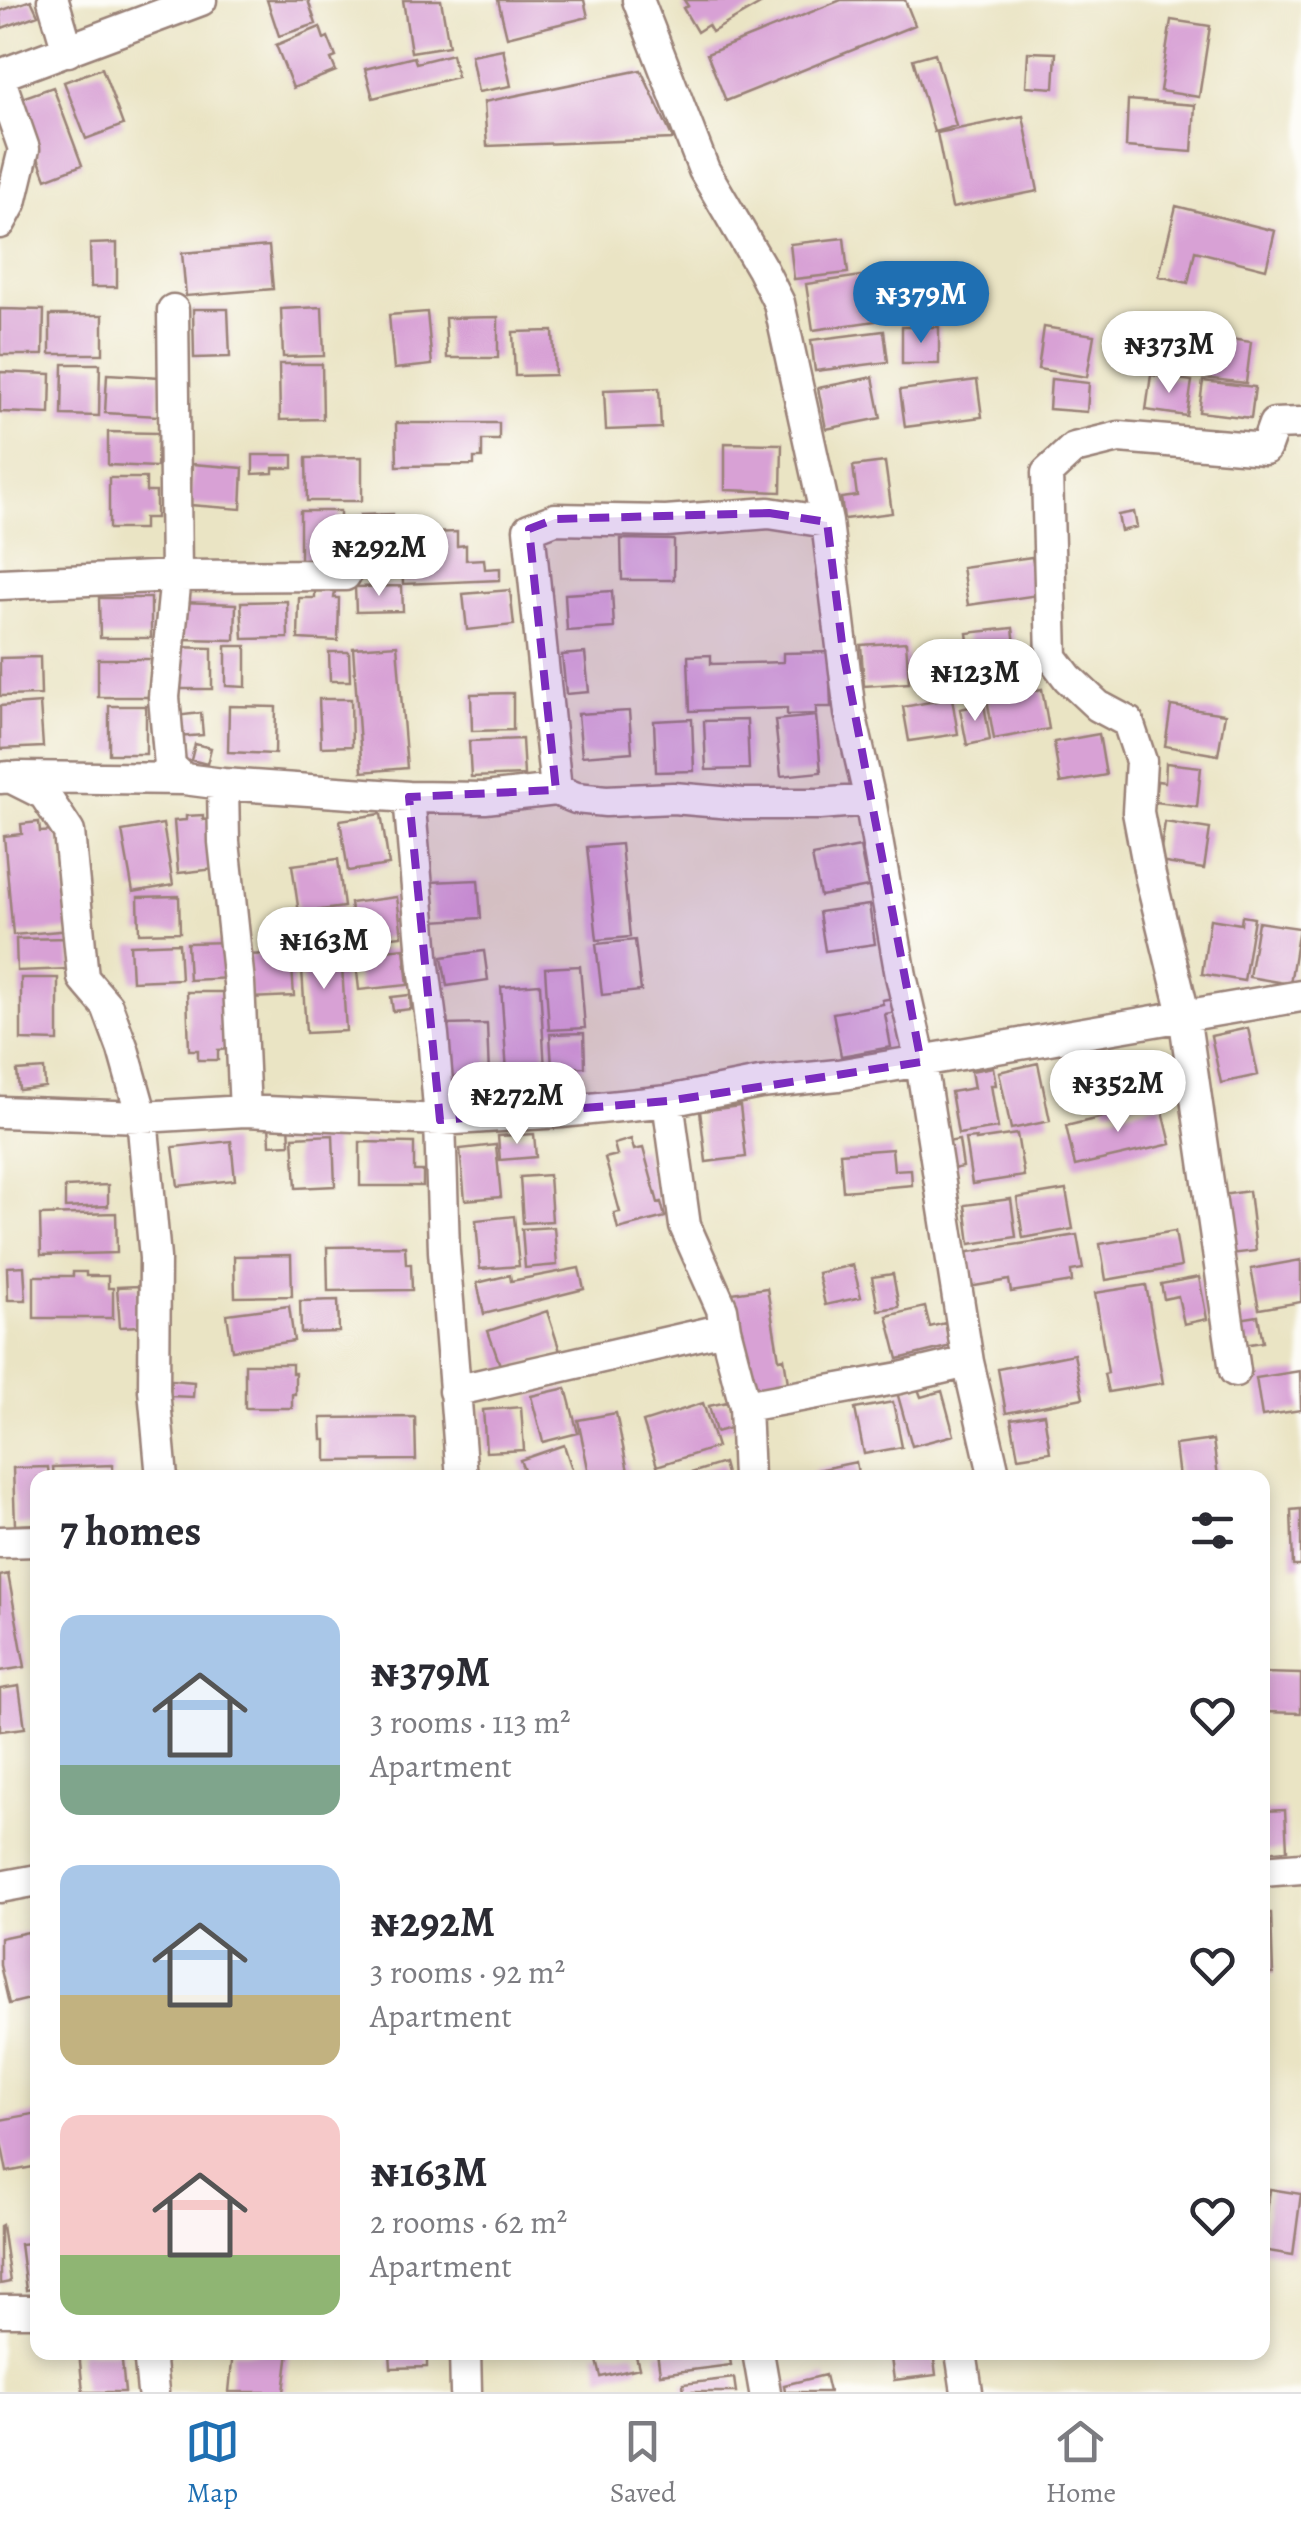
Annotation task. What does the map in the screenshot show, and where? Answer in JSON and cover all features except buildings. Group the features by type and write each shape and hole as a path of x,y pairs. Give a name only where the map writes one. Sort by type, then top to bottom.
{"street":[{"path":"53,0 68,51"},
{"path":"0,223 11,203 24,149 0,78 201,0"},
{"path":"638,0 704,170 779,303 827,522 850,713 870,800 900,976 922,1062 968,1362 993,1470"},
{"path":"174,310 176,576 164,696 170,766 184,778"},
{"path":"1235,1371 1184,1014 1138,812 1142,761 1128,722 1098,706 1052,657 1047,474 1074,448 1119,437 1266,449 1274,424 1301,422"},
{"path":"556,790 529,530 555,519 666,522 769,514 827,522"},
{"path":"0,584 176,576 345,575"},
{"path":"5,778 184,778 409,797 485,798 556,790 576,798 606,801 673,798 744,804 820,804 870,800"},
{"path":"5,778 44,794 69,832 82,978 107,1006 142,1117 155,1258 154,1390 161,1470"},
{"path":"223,784 245,1112"},
{"path":"409,797 440,1120 444,1252 461,1470"},
{"path":"0,1112 142,1117 245,1112 440,1120 561,1112 922,1062 1301,996"},
{"path":"668,1100 684,1226 722,1309 746,1406 748,1470"},
{"path":"454,1391 724,1329"},
{"path":"746,1406 968,1362"},
{"path":"0,1542 30,1541"},
{"path":"1270,1870 1301,1868"},
{"path":"0,1886 30,1881"},
{"path":"0,2311 30,2311"},
{"path":"150,2360 152,2392"},
{"path":"465,2360 466,2392"},
{"path":"759,2360 765,2392"},
{"path":"962,2360 967,2392"}],"highlighted area":[{"path":"769,513 827,522 843,651 921,1062 668,1101 440,1120 409,797 556,790 529,529 555,519"}]}
